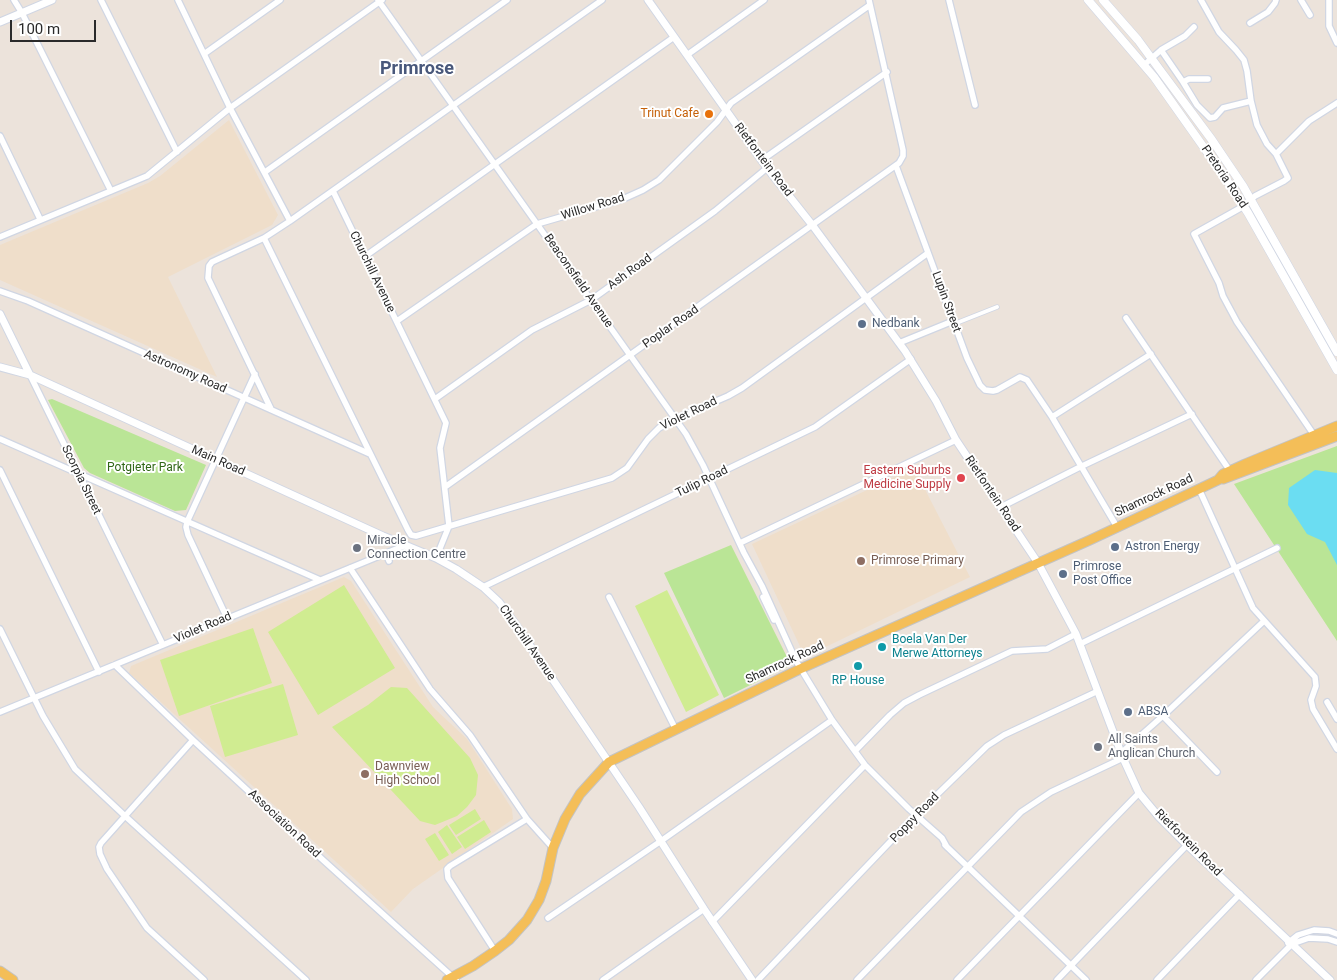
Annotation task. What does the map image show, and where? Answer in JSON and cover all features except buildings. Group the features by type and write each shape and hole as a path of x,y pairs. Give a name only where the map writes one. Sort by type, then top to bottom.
{"main road":[{"name":"Pretoria Road","path":"1088,0 1144,65 1197,137 1244,206 1337,370"},
{"name":"Pretoria Road","path":"1103,0 1138,40 1212,140 1252,200 1337,352"},
{"name":"Shamrock Road","path":"454,978 515,934 534,911 546,880 553,848 565,818 580,794 609,762 800,669 1218,480 1225,479 1337,429"},
{"name":"Shamrock Road","path":"1218,480 1222,474 1317,439"},
{"path":"0,971 13,980"}],"street":[{"path":"14,0 22,12 111,191"},
{"path":"0,22 52,0"},
{"path":"101,0 177,152"},
{"path":"178,0 230,108 290,221"},
{"path":"204,54 280,0"},
{"path":"265,172 507,0"},
{"path":"271,409 209,281 207,273 212,262 264,238 290,221 602,0"},
{"path":"686,55 764,0"},
{"path":"950,0 975,105"},
{"path":"1201,0 1219,32 1244,60 1251,101 1260,132 1276,154 1286,172 1287,179 1260,193 1244,206 1194,234 1219,283 1222,296 1237,322 1317,439"},
{"path":"1250,22 1268,12 1276,0"},
{"path":"1301,0 1310,15"},
{"path":"1329,0 1328,22 1334,30 1337,43"},
{"path":"0,236 147,176 230,108 380,1"},
{"name":"Beaconsfield Avenue","path":"380,1 675,418 694,448 710,478 770,612 800,669 832,720 865,764 916,816 942,838 947,847 1086,980"},
{"name":"Rietfontein Road","path":"649,1 767,168 813,226 911,359 932,393 956,440 1038,563 1076,634 1122,755 1139,793 1159,817 1187,845 1330,980"},
{"path":"870,3 904,153 901,161 896,166"},
{"name":"Willow Road","path":"397,321 537,224 623,199 649,187 666,174 732,103 870,3"},
{"path":"1144,65 1162,50 1185,36 1194,27"},
{"path":"364,256 674,37"},
{"path":"1162,50 1198,105 1211,118 1215,117 1223,108 1251,101"},
{"path":"762,160 887,72"},
{"path":"1183,82 1189,79 1208,79"},
{"path":"1276,154 1309,121 1337,103"},
{"path":"1190,110 1198,105"},
{"path":"0,136 40,219"},
{"name":"Poplar Road","path":"445,487 896,166"},
{"name":"Lupin Street","path":"896,166 966,358 980,385 991,391 997,390 1017,378 1024,378 1052,417 1117,527"},
{"name":"Ash Road","path":"435,398 532,330 591,300 715,211 767,168"},
{"name":"Churchill Avenue","path":"333,191 446,423 440,448 449,526 436,558 483,587 511,618 609,762 712,922 752,980"},
{"path":"264,238 370,454"},
{"name":"Violet Road","path":"370,454 411,535 419,535 612,478 627,468 654,433 675,418 742,388 928,253"},
{"name":"Astronomy Road","path":"0,291 370,454"},
{"path":"899,343 997,307"},
{"name":"Scorpia Street","path":"0,314 162,645"},
{"path":"1126,318 1230,471"},
{"path":"1052,417 1151,354"},
{"name":"Tulip Road","path":"483,587 815,427 911,359"},
{"name":"Main Road","path":"0,367 30,375 436,558"},
{"path":"227,618 188,535 187,522 255,374"},
{"path":"1001,507 1192,414"},
{"path":"0,439 320,580"},
{"path":"740,543 956,440"},
{"path":"0,470 99,672"},
{"path":"1198,489 1248,599 1264,622 1315,678 1316,686 1311,700 1312,709 1337,749"},
{"name":"Violet Road","path":"0,712 406,545"},
{"path":"1080,644 1278,548"},
{"path":"386,554 389,561"},
{"path":"350,568 430,689 470,734 527,819 553,848"},
{"path":"609,597 676,730"},
{"path":"856,980 1021,812 1037,800 1122,755 1264,622"},
{"path":"0,629 34,698 75,769 306,980"},
{"path":"855,751 890,715 904,703 919,695 1012,651 1047,649 1076,634"},
{"name":"Association Road","path":"115,665 192,740 454,978"},
{"name":"Poppy Road","path":"758,980 916,816 975,757 996,739 1098,691"},
{"path":"1327,702 1337,719"},
{"path":"1163,716 1217,772"},
{"path":"548,918 832,720"},
{"path":"192,740 99,847 107,869 147,928 204,980"},
{"path":"712,922 865,764"},
{"path":"958,980 1139,793"},
{"path":"495,950 448,878 447,869 527,819"},
{"path":"1057,980 1187,845"},
{"path":"1157,980 1240,894"},
{"path":"603,980 704,909"},
{"path":"1256,980 1298,935 1314,930 1329,931 1337,934"},
{"path":"1291,943 1313,938 1337,942"},
{"path":"612,974 617,980"}],"shaded area":[{"path":"229,120 278,215 272,225 168,277 217,377 0,280 0,245 148,183 160,176"},
{"name":"Primrose Primary","path":"914,468 970,577 805,657 752,544"},
{"name":"Dawnview High School","path":"344,577 351,581 433,707 467,739 512,809 513,819 413,889 391,912 129,673 131,666"}],"green space":[{"name":"Potgieter Park","path":"52,399 206,465 186,510 175,511 90,473 84,468 48,400"},
{"path":"1337,446 1337,641 1234,484"},
{"path":"731,545 791,665 724,698 664,573"},
{"path":"344,585 395,668 318,715 268,632"},
{"path":"667,590 719,695 686,712 635,606"},
{"path":"253,628 272,683 179,716 160,660"},
{"path":"283,684 298,735 225,757 210,706"},
{"path":"391,687 407,688 470,758 478,775 476,795 457,816 435,825 420,821 332,727 368,705"},
{"path":"475,809 481,819 456,835 449,825"},
{"path":"484,820 491,832 465,849 457,837"},
{"path":"447,825 462,847 452,854 438,832"},
{"path":"435,833 449,855 439,861 425,839"}],"water":[{"path":"1315,470 1337,473 1337,565 1325,542 1307,534 1288,505 1289,488"}],"place":[{"name":"Trinut Cafe","path":"709,114"},
{"name":"Nedbank","path":"862,324"},
{"name":"Eastern Suburbs Medicine Supply","path":"961,478"},
{"name":"Astron Energy","path":"1115,547"},
{"name":"Miracle Connection Centre","path":"357,548"},
{"name":"Primrose Primary","path":"861,561"},
{"name":"Primrose Post Office","path":"1063,574"},
{"name":"Boela Van Der Merwe Attorneys","path":"882,647"},
{"name":"RP House","path":"858,666"},
{"name":"ABSA","path":"1128,712"},
{"name":"All Saints Anglican Church","path":"1098,747"},
{"name":"Dawnview High School","path":"365,774"}],"district":[{"name":"Primrose","path":"417,69"}]}
